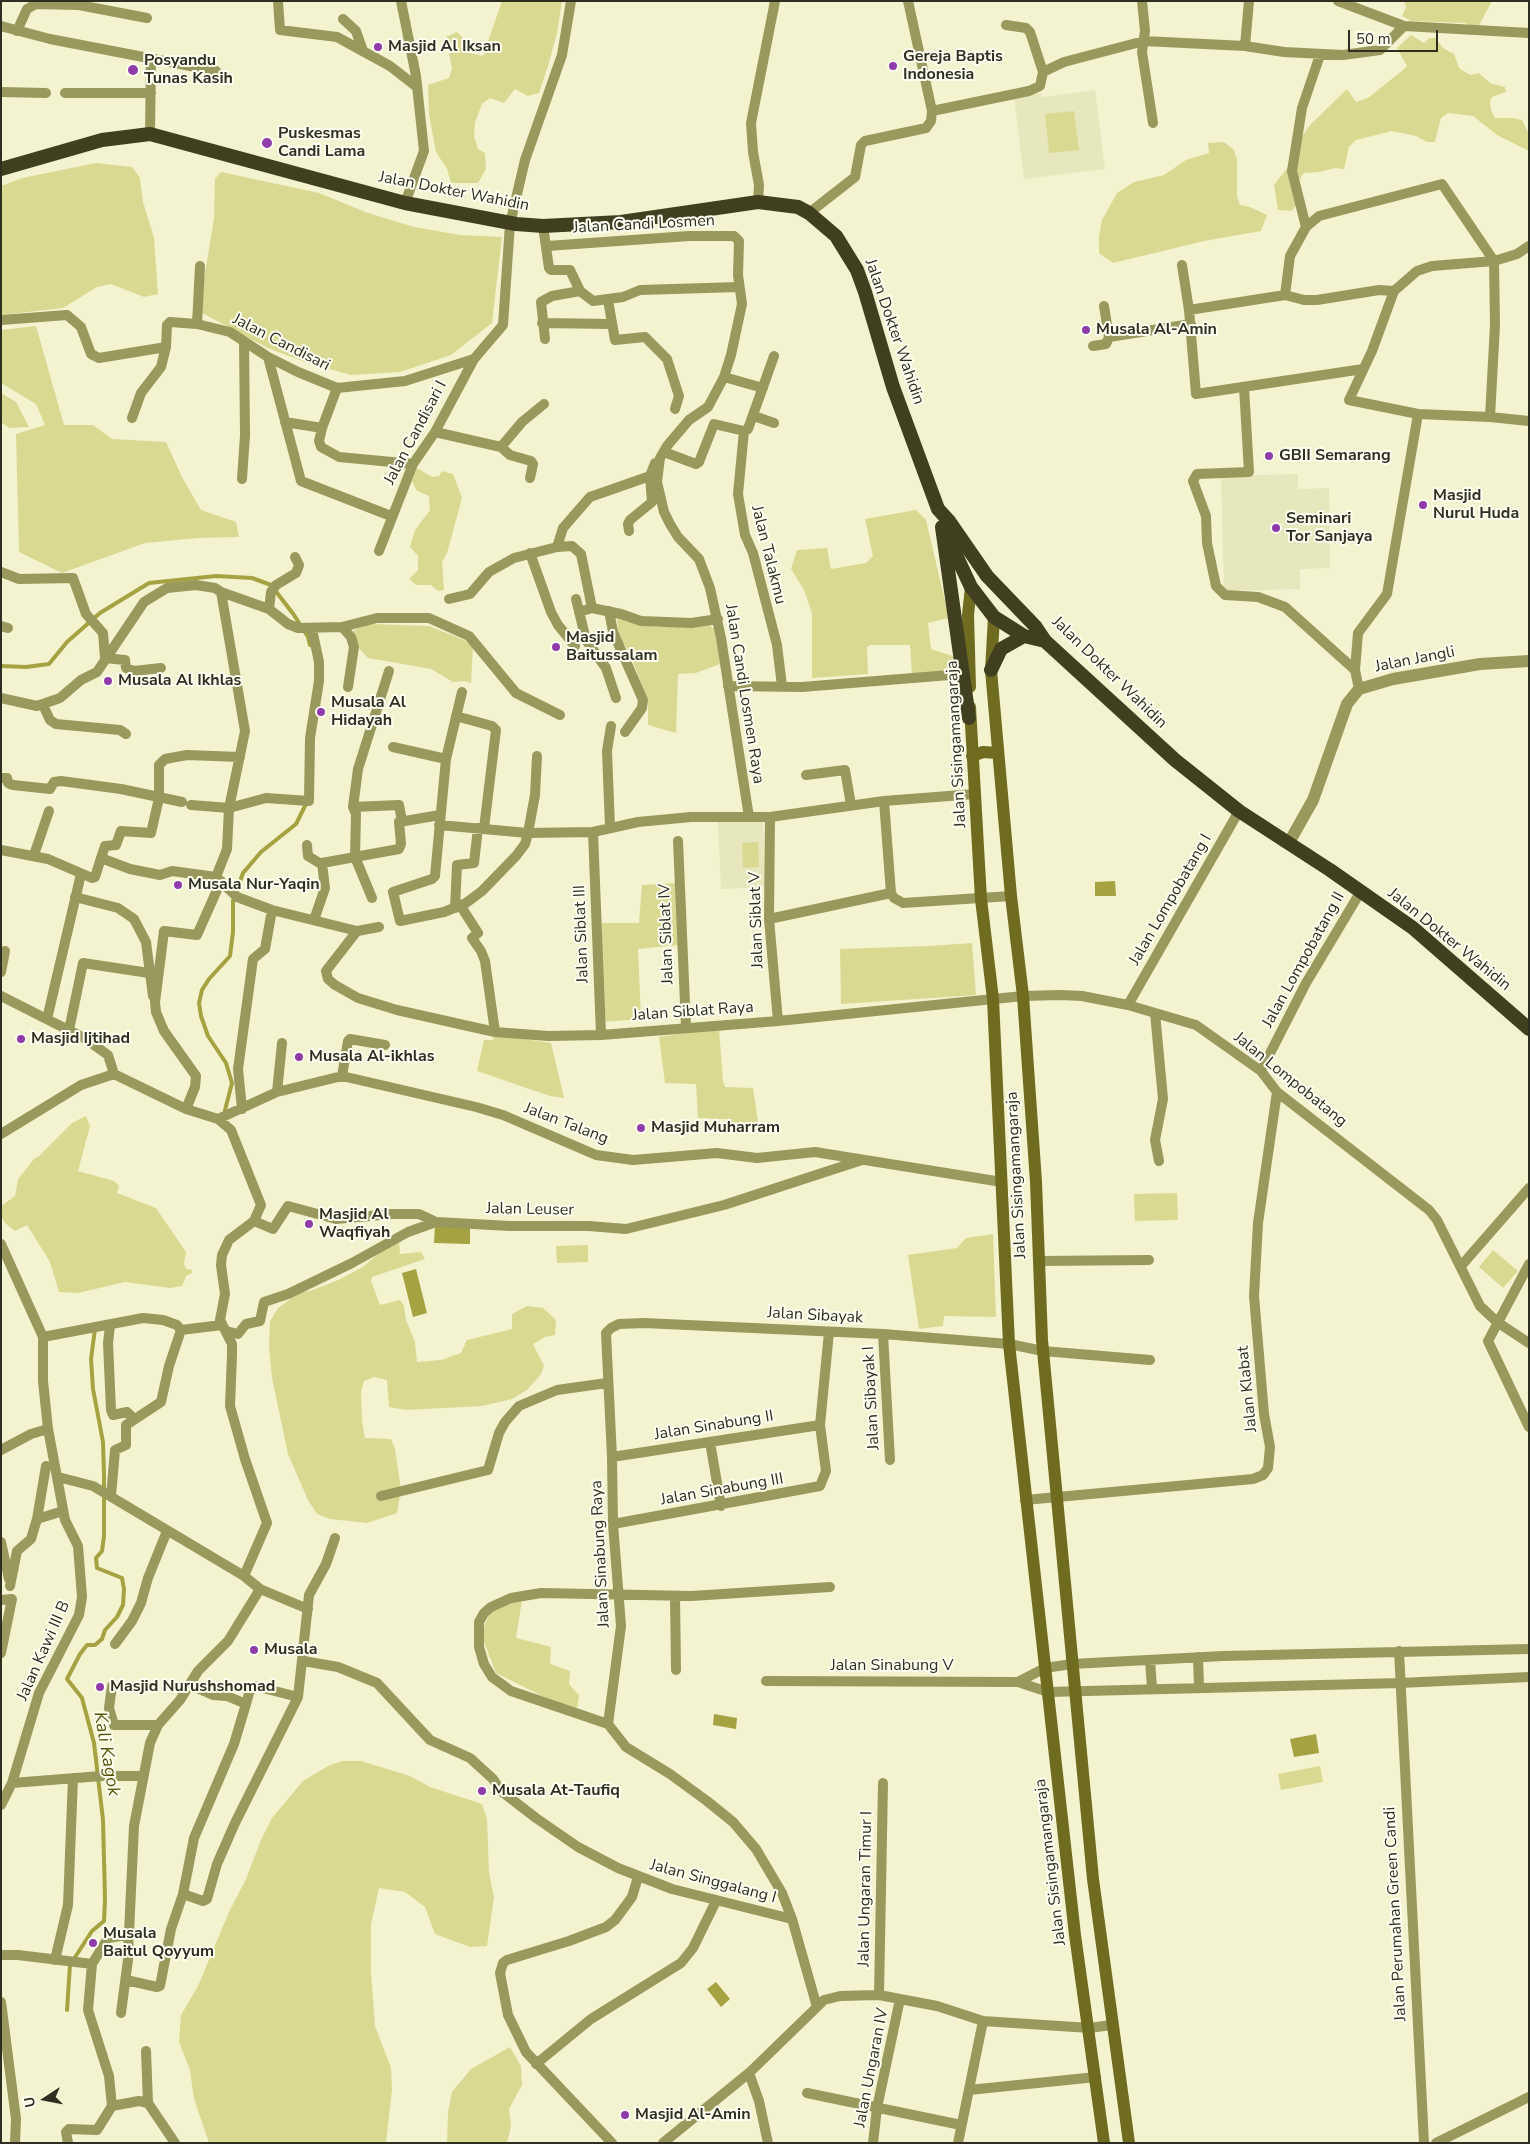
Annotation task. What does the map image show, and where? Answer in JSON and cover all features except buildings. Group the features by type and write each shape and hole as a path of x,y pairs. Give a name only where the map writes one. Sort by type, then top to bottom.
{"highway":[{"name":"Jalan Dokter Wahidin","path":"1,169 102,140 150,134 405,203 510,224 543,226 621,222 758,202 798,207 809,213 836,236 857,270 893,387 938,509 949,521 988,576 1035,626 1045,641 1175,760 1239,811 1361,891 1413,928 1529,1029"},
{"path":"938,509 970,718"},
{"path":"942,527 971,587 994,618 1024,636 1045,641"},
{"path":"971,587 988,576"},
{"path":"994,618 1006,595"},
{"path":"991,670 1000,650 1024,636"}],"main road":[{"name":"Jalan Sisingamangaraja","path":"971,587 968,615 970,718 981,899 994,999 1009,1344 1075,1935 1090,2028 1104,2143"},
{"name":"Jalan Sisingamangaraja","path":"994,618 991,670 1010,896 1023,996 1036,1182 1043,1351 1093,1878 1111,2025 1129,2143"},
{"path":"972,756 983,752 998,753"}],"street":[{"path":"278,1 280,30 331,35 390,66 417,87"},
{"path":"401,1 417,87 424,154 405,203"},
{"path":"474,359 503,324 510,224 525,160 562,55 571,1"},
{"path":"758,202 759,185 753,152 751,123 775,1"},
{"path":"809,213 855,176 861,145 865,141 926,128 931,121 932,111 908,1"},
{"path":"1142,1 1144,41 1142,52 1154,123"},
{"path":"1245,46 1249,1"},
{"path":"1338,1 1404,26 1529,33"},
{"path":"17,31 27,9 36,4 79,6 147,18"},
{"path":"343,19 356,31 363,51"},
{"path":"932,111 1029,91 1040,86 1043,72 1030,32 1026,28 1006,25"},
{"path":"1,26 150,60 216,71"},
{"path":"1043,72 1064,62 1144,41 1245,46 1343,56 1380,50 1404,26"},
{"path":"1306,227 1292,171 1302,108 1320,55"},
{"path":"150,60 150,134"},
{"path":"1,92 46,93"},
{"path":"65,93 150,93"},
{"path":"1285,295 1290,256 1306,227 1319,216 1440,184 1446,189 1494,261 1495,325 1490,417"},
{"path":"543,226 550,269 570,270 580,291 593,301 608,300 640,290 740,287"},
{"name":"Jalan Candi Losmen","path":"547,246 689,236 736,237 739,245 740,287"},
{"path":"1529,246 1516,254 1494,261 1423,269 1394,291 1349,400 1418,414 1490,417 1529,421"},
{"path":"1182,265 1191,324 1196,394 1363,369"},
{"path":"197,324 200,266"},
{"name":"Jalan Candi Losmen Raya","path":"740,287 740,314 724,377 708,407 689,420 664,452 658,469 657,482 664,512 678,537 699,559 718,619 749,817"},
{"path":"1189,310 1285,295 1304,300 1317,300 1379,290 1394,291"},
{"path":"546,339 542,323 542,300 580,291"},
{"path":"608,300 615,340 645,337 667,359 679,396 675,409"},
{"path":"1093,346 1106,344 1109,337 1104,306"},
{"path":"1,320 67,315 81,327 91,354 95,357 166,347 161,368 141,393 132,418"},
{"name":"Jalan Candisari","path":"166,347 170,322 197,324 230,332 268,357 337,388 405,381 474,359"},
{"path":"542,323 611,324"},
{"path":"1109,337 1191,324"},
{"path":"242,479 245,435 244,342"},
{"path":"664,452 696,464 699,462 714,424 744,431 748,429 774,356"},
{"path":"268,357 285,422 294,448 301,481 339,494 391,516"},
{"name":"Jalan Candisari I","path":"379,551 391,516 413,464 436,432 474,359"},
{"path":"724,377 763,388"},
{"path":"1244,387 1249,472 1197,474 1193,481 1206,516 1207,543 1218,590 1229,596 1258,597 1285,607 1355,670"},
{"path":"337,388 322,428 319,441 321,447 331,455 345,458 413,464"},
{"path":"501,448 522,422 544,404"},
{"path":"1359,689 1355,670 1358,633 1385,599 1389,586 1418,414"},
{"path":"754,416 774,423"},
{"path":"629,531 628,524 630,520 652,502 650,476 659,448 667,436 689,420"},
{"path":"285,422 322,428"},
{"name":"Jalan Talakmu","path":"744,431 738,494 745,535 752,553 777,645 782,686"},
{"path":"436,432 501,448 510,455 531,461 533,464 530,478"},
{"path":"557,547 563,528 590,497 650,476"},
{"path":"449,599 470,594 488,572 509,560 557,547 572,546 578,550 592,608"},
{"path":"530,553 551,612 558,625 575,646"},
{"path":"269,609 273,588 296,573 299,565 295,557"},
{"path":"1,572 19,578 73,578 91,620 104,637 105,658"},
{"path":"1,698 43,705 60,698 81,680 97,672 144,602 167,588 188,585 215,588 221,592 269,609 293,626 311,629 342,627 377,618 430,618 469,636 516,693 560,715"},
{"path":"155,1002 164,931 197,935 227,849 229,808 245,731 221,592"},
{"path":"576,599 586,640 606,668 616,698"},
{"path":"579,612 592,608 641,621 691,622 718,619"},
{"path":"609,611 613,632 643,700 642,708 625,732"},
{"path":"342,627 351,637 354,647 348,686"},
{"path":"1,778 7,778 8,783 13,785 50,789 54,782 60,781 121,789 186,804 229,808 266,798 307,801 310,738 319,681 319,662 311,629"},
{"path":"105,658 125,660 127,669 134,671 160,668"},
{"name":"Jalan Jangli","path":"1286,842 1291,838 1313,800 1347,704 1359,689 1393,679 1470,666 1529,661"},
{"path":"372,898 355,856 356,814 353,807 358,768 389,671"},
{"path":"728,686 782,686 962,674"},
{"path":"462,692 446,759 434,878 394,891 393,894 400,921 458,907 477,896 500,874 524,845 528,833 535,795 537,756"},
{"path":"43,705 50,720 56,724 120,730 126,734"},
{"path":"456,716 492,726 496,730 474,863 457,865 458,907 478,933 472,938 481,951 485,962 495,1032"},
{"path":"610,827 607,751 611,726"},
{"path":"393,747 446,759"},
{"path":"1,850 34,855 58,862 92,878 95,877 105,846 116,845 121,831 151,833 159,798 159,765 165,759 187,755 240,756"},
{"path":"806,775 841,770 846,772 851,805"},
{"path":"308,845 308,856 321,864 399,849 401,844 398,825 402,821 439,820 481,828 528,833 593,832 629,823 692,817 770,817 884,801 975,794"},
{"path":"884,801 891,893 903,902 1010,896"},
{"path":"353,807 399,805 402,821"},
{"path":"34,855 49,811"},
{"name":"Jalan Lompobatang I","path":"1128,1005 1239,811"},
{"name":"Jalan Siblat V","path":"770,817 769,919 778,1021"},
{"name":"Jalan Siblat III","path":"593,832 601,1035"},
{"name":"Jalan Siblat IV","path":"678,841 686,1027"},
{"path":"102,858 130,869 160,875 172,871 218,879 235,895 272,910 358,932 379,927"},
{"path":"314,920 325,888 321,864"},
{"path":"47,1019 74,896 81,874"},
{"name":"Jalan Lompobatang II","path":"1261,1071 1306,983 1361,891"},
{"path":"769,919 891,893"},
{"path":"74,896 118,908 134,919 146,942 156,1012 164,1031 196,1076 195,1086 186,1109"},
{"path":"242,1109 238,1070 253,959 265,949 272,910"},
{"name":"Jalan Siblat Raya","path":"358,932 329,966 326,975 342,990 358,998 397,1010 495,1032 548,1036 601,1035 778,1021 994,999"},
{"path":"1,972 5,951"},
{"path":"69,1030 83,963 149,973"},
{"path":"1,996 69,1030 108,1055 114,1074"},
{"path":"994,999 1023,996"},
{"name":"Jalan Lompobatang","path":"1023,996 1082,996 1128,1005 1196,1025 1261,1071 1277,1092 1429,1210 1437,1220 1480,1306 1497,1322 1529,1343"},
{"path":"1155,1013 1163,1092 1162,1110 1155,1140 1159,1161"},
{"path":"342,1076 348,1041 350,1039 385,1045"},
{"path":"278,1092 282,1043"},
{"path":"1,1134 81,1084 114,1074 186,1109 218,1119 231,1130 261,1205 254,1221 233,1235 222,1255 221,1265 225,1294 220,1315 232,1344 230,1406 245,1459 267,1523 244,1576"},
{"name":"Jalan Talang","path":"218,1119 278,1092 342,1076 476,1107 602,1156 651,1159 717,1153 757,1158 815,1152 1002,1182"},
{"name":"Jalan Klabat","path":"1057,1497 1253,1479 1263,1475 1268,1468 1270,1447 1264,1414 1254,1296 1258,1223 1277,1092"},
{"name":"Jalan Leuser","path":"224,1328 238,1334 246,1324 260,1320 264,1302 288,1294 352,1263 408,1232 436,1222 510,1226 589,1226 626,1229 738,1201 864,1159"},
{"path":"1461,1266 1529,1188"},
{"path":"254,1221 273,1229 288,1206 336,1219 392,1214 419,1214 436,1222"},
{"path":"1,1244 43,1337 106,1327 143,1318 177,1325 181,1330"},
{"path":"1038,1261 1149,1260"},
{"path":"1529,1264 1488,1337 1489,1346 1529,1426"},
{"name":"Jalan Sibayak","path":"619,1324 644,1323 883,1334 1009,1344"},
{"name":"Jalan Sinabung Raya","path":"608,1724 621,1626 620,1594 613,1524 606,1333 610,1328 619,1324"},
{"path":"106,1327 111,1410 113,1415 127,1412 133,1418"},
{"path":"181,1330 224,1328"},
{"path":"108,1494 115,1450 126,1445 126,1425 133,1418 161,1402 169,1366 181,1330"},
{"path":"820,1425 829,1332"},
{"name":"Jalan Sibayak I","path":"883,1334 890,1460"},
{"name":"Jalan Kawi III B","path":"1,1806 12,1783 43,1682 82,1606 78,1546 63,1512 48,1429 42,1381 43,1337"},
{"path":"1009,1344 1043,1351 1150,1360"},
{"path":"380,1496 488,1470 499,1433 518,1406 556,1390 607,1383"},
{"name":"Jalan Sinabung II","path":"612,1457 820,1425"},
{"name":"Jalan Sinabung III","path":"613,1524 816,1488 823,1483 826,1471 820,1425"},
{"path":"1,1450 31,1434 48,1429"},
{"path":"710,1442 721,1506"},
{"path":"1,1653 6,1600 17,1551 31,1539 37,1519 46,1466"},
{"path":"58,1477 93,1486 244,1576 260,1589 308,1609"},
{"path":"1025,1500 1057,1497"},
{"path":"37,1519 63,1512"},
{"path":"115,1644 132,1621 142,1603 148,1578 167,1531"},
{"path":"183,1894 203,1901 207,1898 217,1864 298,1696 310,1595 326,1564 335,1538"},
{"path":"1,1542 10,1586"},
{"path":"816,2007 792,1919 782,1893 756,1849 733,1822 670,1774 626,1748 608,1724 511,1690 501,1684 492,1677 484,1664 477,1634 479,1622 484,1613 491,1607 511,1598 558,1592 675,1596 738,1594 830,1587"},
{"path":"121,2013 126,1980 134,1826 142,1776 150,1743 158,1725 180,1700 203,1665 228,1641 260,1589"},
{"path":"675,1596 676,1670"},
{"path":"1018,1682 1045,1668 1072,1664 1198,1657 1529,1649"},
{"name":"Jalan Perumahan Green Candi","path":"1399,1651 1424,2143"},
{"path":"1198,1657 1199,1687"},
{"path":"1150,1660 1152,1688"},
{"name":"Jalan Singgalang I","path":"303,1661 338,1667 377,1683 430,1740 470,1758 493,1779 501,1791 578,1847 638,1877 716,1901 792,1919"},
{"path":"1018,1682 1048,1692 1074,1692 1152,1688 1400,1684 1529,1677"},
{"name":"Jalan Sinabung V","path":"766,1681 1018,1682"},
{"path":"190,1685 212,1695 227,1696 246,1704"},
{"path":"112,1686 109,1708 114,1725 158,1725"},
{"path":"126,1980 157,1987 160,1986 172,1929 183,1894 194,1838 234,1744 250,1690 255,1686 298,1696"},
{"path":"12,1783 98,1776 142,1776"},
{"path":"55,1960 68,1905 73,1778"},
{"name":"Jalan Ungaran Timur I","path":"879,1995 883,1783"},
{"path":"612,2143 536,2064 518,2038 508,2015 500,1980 503,1963 606,1927 615,1920 632,1897 638,1877"},
{"path":"536,2064 591,2019 681,1963 693,1948 716,1901"},
{"path":"68,2143 66,2132 69,2129 97,2130 112,2106 109,2076 88,2010 92,1964 108,1938 128,1934"},
{"path":"1,1955 18,1955 92,1964"},
{"path":"663,2143 749,2073 824,2000 840,1996 879,1995 937,2006 983,2021 1090,2028 1111,2025"},
{"name":"Jalan Ungaran IV","path":"873,2143 877,2108 900,1999"},
{"path":"1,2002 16,2119 15,2143"},
{"path":"958,2143 983,2021"},
{"path":"146,2051 148,2103 175,2143"},
{"path":"749,2073 759,2100 768,2143"},
{"path":"969,2090 1096,2077"},
{"path":"807,2094 961,2125"},
{"path":"1436,2143 1529,2097"},
{"path":"112,2106 139,2101 148,2103"}],"shaded area":[{"path":"502,1 562,1 557,33 548,66 539,93 528,96 515,89 504,103 490,98 482,104 475,122 474,136 478,149 485,153 486,169 478,183 451,183 447,169 436,152 429,114 428,85 449,78 452,69 446,37 457,32 465,40 470,53 483,56"},
{"path":"1404,1 1492,1 1477,29 1465,23 1411,21 1402,16 1406,7"},
{"path":"1411,35 1424,43 1429,38 1435,38 1443,48 1454,54 1459,68 1470,75 1479,73 1490,83 1505,87 1506,92 1492,97 1490,103 1491,110 1495,118 1522,120 1529,134 1529,151 1497,135 1473,116 1448,113 1441,118 1435,142 1427,142 1416,136 1392,131 1356,140 1349,147 1344,169 1335,168 1304,173 1298,181 1299,203 1291,211 1278,210 1274,185 1293,161 1299,141 1310,125 1347,89 1356,102 1368,98 1403,70 1407,66 1397,48"},
{"path":"1095,90 1105,169 1024,179 1014,96 1041,93 1042,97"},
{"path":"1074,111 1079,150 1049,153 1045,114"},
{"path":"1224,142 1234,150 1237,160 1237,196 1240,205 1250,207 1267,215 1261,231 1204,241 1113,263 1099,253 1099,236 1102,220 1117,193 1134,182 1164,175 1186,160 1209,153 1208,143"},
{"path":"96,163 132,167 140,178 143,202 154,238 158,294 144,297 111,284 97,287 63,308 1,315 1,186 22,178"},
{"path":"221,172 319,193 368,213 414,227 460,235 502,237 492,323 451,355 400,372 351,375 305,362 270,349 202,313 204,279 214,219 215,179"},
{"path":"36,326 64,425 93,425 112,439 166,442 183,479 201,510 236,522 239,537 198,538 145,543 62,573 19,552 16,434 45,425 36,404 1,383 1,330"},
{"path":"1,393 16,402 29,427 9,428 1,422"},
{"path":"417,468 432,477 439,476 442,471 453,474 462,498 447,553 442,562 444,590 438,591 431,585 416,585 409,579 418,570 418,556 410,547 415,530 430,510 429,496 417,491 412,481"},
{"name":"Seminari Tor Sanjaya","path":"1298,474 1298,489 1329,488 1330,568 1300,569 1300,589 1224,591 1221,476"},
{"path":"916,510 926,520 949,618 928,623 931,649 953,656 954,671 912,674 910,645 870,645 867,647 868,674 812,678 812,613 804,590 791,569 797,550 827,548 831,569 866,563 873,556 865,519"},
{"path":"617,616 653,627 709,625 715,630 720,664 696,673 678,674 676,733 648,725 648,700 628,650 618,636"},
{"path":"373,624 429,626 464,640 473,646 471,683 464,681 453,682 431,669 368,658 357,646 353,631 362,626"},
{"path":"763,820 766,887 721,889 718,822"},
{"path":"758,842 759,867 743,868 742,843"},
{"path":"1115,881 1116,896 1095,896 1095,882"},
{"path":"676,883 678,945 638,949 641,1019 601,1022 602,923 639,923 642,885"},
{"path":"972,943 976,995 841,1004 840,949"},
{"path":"719,1028 725,1087 753,1088 758,1122 735,1126 725,1119 698,1118 696,1084 665,1083 659,1037"},
{"path":"495,1035 551,1043 564,1098 550,1096 477,1071 484,1040 493,1040"},
{"path":"86,1116 90,1126 78,1171 114,1181 119,1186 117,1193 156,1208 186,1252 184,1264 186,1269 192,1270 192,1273 186,1276 182,1286 170,1288 125,1282 78,1293 59,1292 50,1262 27,1225 15,1231 5,1223 1,1216 1,1206 15,1196 18,1179 34,1159 72,1123"},
{"path":"1177,1193 1178,1220 1135,1221 1134,1194"},
{"path":"435,1225 470,1226 470,1244 434,1243"},
{"path":"401,1234 417,1234 399,1238 400,1254 421,1252 425,1259 372,1277 371,1281 380,1305 400,1300 404,1306 406,1320 415,1342 417,1362 441,1360 461,1353 467,1340 512,1329 512,1314 527,1306 543,1308 556,1320 555,1335 545,1337 533,1344 544,1366 541,1374 527,1390 512,1399 482,1406 406,1410 389,1407 387,1380 374,1377 364,1381 361,1392 362,1421 365,1438 391,1439 395,1449 401,1490 397,1513 367,1523 330,1519 317,1514 308,1500 288,1454 272,1378 269,1346 270,1321 278,1308 300,1292 310,1291 336,1281 363,1267"},
{"path":"993,1234 996,1317 944,1316 943,1326 919,1329 908,1255 957,1248 966,1238"},
{"path":"588,1245 588,1262 557,1263 556,1246"},
{"path":"1493,1250 1518,1271 1503,1288 1479,1267"},
{"path":"416,1269 427,1313 413,1317 402,1273"},
{"path":"522,1600 516,1638 551,1647 550,1664 570,1671 569,1684 579,1695 577,1710 554,1702 496,1673 481,1634 490,1613 507,1603"},
{"path":"714,1714 737,1718 736,1729 713,1725"},
{"path":"1316,1734 1319,1753 1294,1757 1290,1739"},
{"path":"342,1761 361,1761 410,1776 430,1787 482,1804 487,1819 489,1873 494,1897 487,1946 470,1947 435,1934 425,1907 405,1892 379,1888 371,1924 371,1972 375,2026 391,2068 392,2089 386,2143 209,2143 194,2099 190,2070 179,2042 181,2015 198,1986 272,1818 303,1781 328,1766"},
{"path":"1320,1766 1323,1782 1281,1790 1278,1774"},
{"path":"716,1982 730,1999 721,2007 707,1989"},
{"path":"510,2047 521,2066 522,2085 509,2109 511,2126 507,2143 447,2143 448,2112 452,2092 471,2069"}],"waterway":[{"path":"1,666 26,667 49,664 67,642 100,613 149,583 216,576 252,578 271,585 294,615 308,637 310,645"},
{"path":"225,1110 232,1083 226,1063 208,1036 201,1016 199,1003 202,990 209,979 230,956 233,932 233,901 243,873 261,852 296,824 307,802"},
{"name":"Kali Kagok","path":"67,2010 70,1965 92,1931 104,1921 105,1899 103,1820 94,1743 82,1698 67,1679 87,1645 95,1645 102,1639 105,1630 117,1617 123,1605 124,1589 122,1578 97,1568 96,1558 102,1551 104,1536 104,1474 103,1442 93,1389 91,1359 95,1329"}],"place":[{"name":"Masjid Al Iksan","path":"378,47"},
{"name":"Gereja Baptis Indonesia","path":"893,66"},
{"name":"Posyandu Tunas Kasih","path":"133,70"},
{"name":"Puskesmas Candi Lama","path":"267,143"},
{"name":"Musala Al-Amin","path":"1086,330"},
{"name":"GBII Semarang","path":"1269,456"},
{"name":"Masjid Nurul Huda","path":"1423,505"},
{"name":"Seminari Tor Sanjaya","path":"1276,528"},
{"name":"Masjid Baitussalam","path":"556,647"},
{"name":"Musala Al Ikhlas","path":"108,681"},
{"name":"Musala Al Hidayah","path":"321,712"},
{"name":"Musala Nur-Yaqin","path":"178,885"},
{"name":"Masjid Ijtihad","path":"21,1039"},
{"name":"Musala Al-ikhlas","path":"299,1057"},
{"name":"Masjid Muharram","path":"641,1128"},
{"name":"Masjid Al Waqfiyah","path":"309,1224"},
{"name":"Musala","path":"254,1650"},
{"name":"Masjid Nurushshomad","path":"100,1687"},
{"name":"Musala At-Taufiq","path":"482,1791"},
{"name":"Musala Baitul Qoyyum","path":"93,1943"},
{"name":"Masjid Al-Amin","path":"625,2115"}]}
